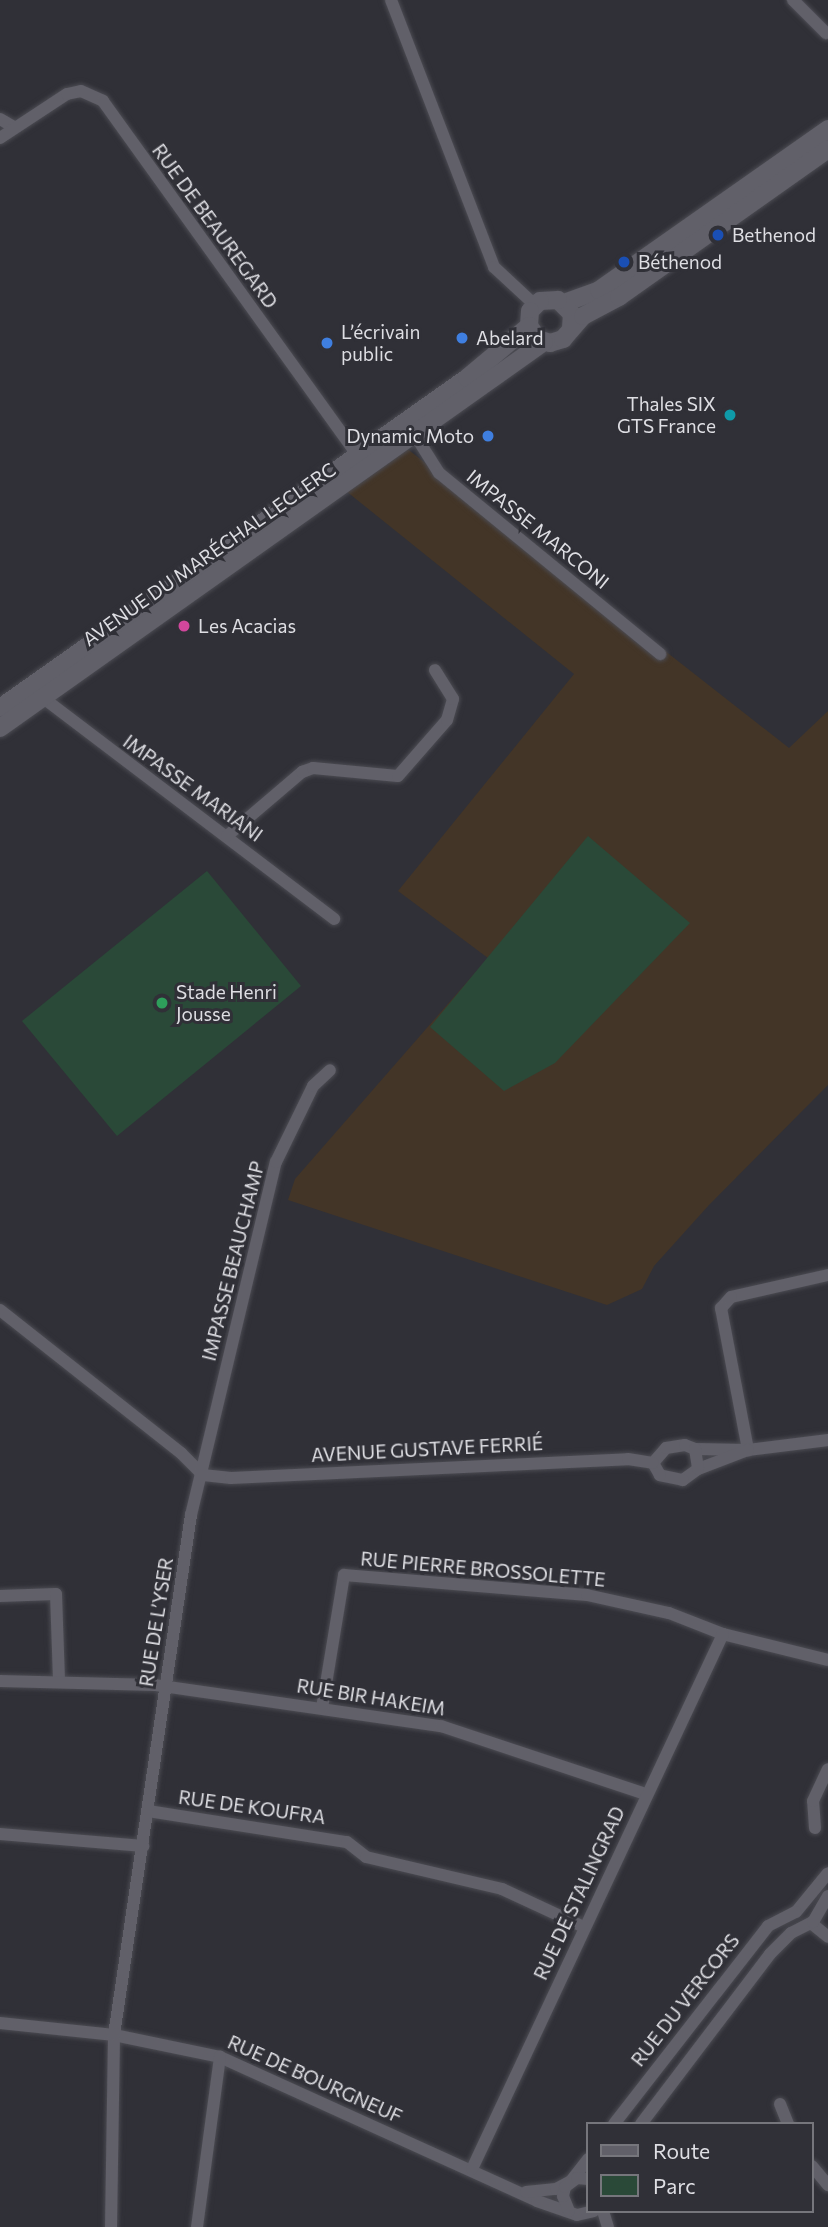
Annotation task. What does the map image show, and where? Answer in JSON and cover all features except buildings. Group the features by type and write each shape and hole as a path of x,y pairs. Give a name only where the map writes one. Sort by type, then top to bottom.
{"main road":[{"path":"564,303 599,290 828,129"},
{"path":"571,328 572,314 564,303 552,299 535,305 529,326 544,342 563,339 571,328 828,149"},
{"name":"AVENUE DU MARÉCHAL LECLERC","path":"410,428 529,326"},
{"name":"AVENUE DU MARÉCHAL LECLERC","path":"0,728 36,692 410,428 544,342"},
{"name":"AVENUE DU MARÉCHAL LECLERC","path":"0,708 36,692"}],"street":[{"path":"391,0 494,267 535,305"},
{"path":"793,0 826,33"},
{"name":"RUE DE BEAUREGARD","path":"0,138 67,94 81,91 103,101 362,462"},
{"path":"0,118 14,127"},
{"name":"IMPASSE MARCONI","path":"410,428 439,472 660,654"},
{"path":"228,836 302,772 313,768 398,776 447,720 453,699 435,670"},
{"name":"IMPASSE MARIANI","path":"36,692 334,919"},
{"name":"IMPASSE BEAUCHAMP","path":"203,1475 276,1162 313,1086 330,1070"},
{"path":"748,1450 721,1308 731,1297 828,1275"},
{"path":"0,1310 181,1452 203,1475"},
{"path":"748,1450 698,1469 683,1480 670,1480 656,1471 653,1463 666,1448 685,1445 695,1449 748,1450 828,1440"},
{"path":"695,1449 698,1469"},
{"name":"AVENUE GUSTAVE FERRIÉ","path":"203,1475 231,1478 628,1459 653,1463"},
{"name":"RUE DE L’YSER","path":"111,2227 114,2035 191,1515 203,1475"},
{"name":"RUE PIERRE BROSSOLETTE","path":"322,1708 344,1576 587,1595 668,1613 723,1634 828,1660"},
{"path":"0,1596 56,1594 59,1682"},
{"name":"RUE DE STALINGRAD","path":"472,2169 645,1794 723,1634"},
{"name":"RUE BIR HAKEIM","path":"0,1681 165,1687 441,1726 645,1794"},
{"path":"816,1828 813,1801 828,1769"},
{"name":"RUE DE KOUFRA","path":"148,1811 346,1842 366,1857 502,1889 584,1927"},
{"path":"0,1834 144,1846"},
{"name":"RUE DU VERCORS","path":"616,2122 768,1926 799,1908 828,1873"},
{"name":"RUE DU VERCORS","path":"643,2122 770,1954 791,1933 813,1920 828,1896"},
{"path":"813,1920 800,1923 799,1908 810,1904 813,1920 827,1936"},
{"name":"RUE DE BOURGNEUF","path":"0,2023 114,2035 220,2057 573,2213 587,2227"},
{"path":"197,2227 220,2057"},
{"path":"780,2104 787,2122"},
{"path":"586,2162 563,2196 573,2213 586,2212"},
{"path":"814,2168 828,2185"},
{"path":"522,2192 547,2191 571,2181 586,2179"}],"shaded area":[{"path":"396,440 789,748 828,711 828,1085 709,1205 654,1266 642,1289 607,1305 288,1200 295,1179 488,958 398,891 574,674 341,487"}],"green space":[{"path":"588,836 690,923 555,1063 504,1091 430,1027"},
{"name":"Stade Henri Jousse","path":"207,871 301,986 117,1136 22,1021"}],"place":[{"name":"Bethenod","path":"718,235"},
{"name":"Béthenod","path":"624,262"},
{"name":"Abelard","path":"462,338"},
{"name":"L’écrivain public","path":"327,343"},
{"name":"Thales SIX GTS France","path":"730,415"},
{"name":"Dynamic Moto","path":"488,436"},
{"name":"Les Acacias","path":"184,626"},
{"name":"Stade Henri Jousse","path":"162,1003"}]}
